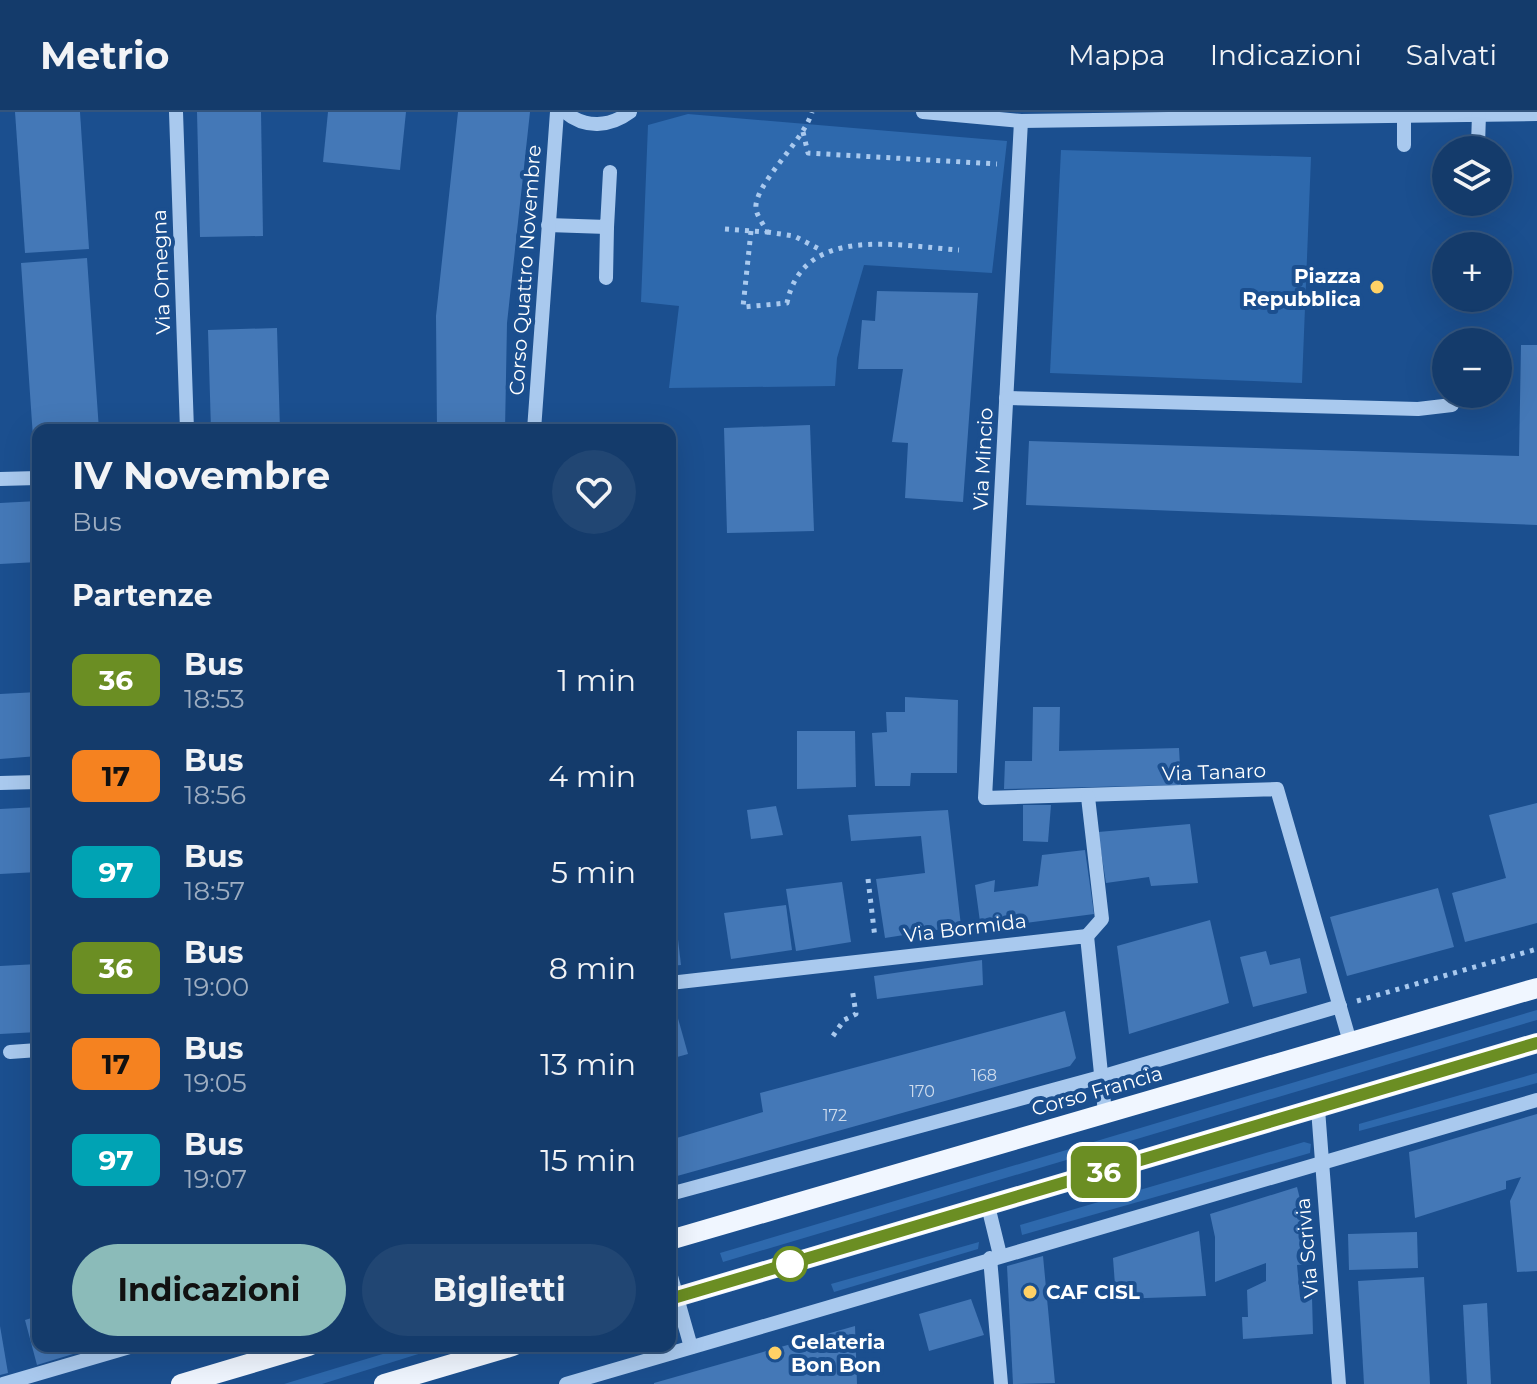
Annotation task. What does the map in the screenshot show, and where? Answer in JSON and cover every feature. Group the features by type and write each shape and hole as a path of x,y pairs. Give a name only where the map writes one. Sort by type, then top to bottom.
{"main road":[{"name":"Corso Francia","path":"676,1238 1537,988"},
{"path":"676,1297 1537,1043"},
{"path":"384,1384 493,1352"},
{"path":"181,1384 253,1354"}],"street":[{"name":"Via Omegna","path":"176,112 187,424"},
{"name":"Corso Quattro Novembre","path":"534,424 557,112"},
{"path":"565,112 583,122 599,125 615,122 630,112"},
{"path":"923,112 1021,121 1537,114"},
{"path":"1478,136 1479,114"},
{"path":"1404,116 1404,145"},
{"name":"Via Mincio","path":"985,798 1021,121"},
{"path":"606,278 610,172"},
{"path":"548,225 607,227"},
{"path":"1006,398 1432,407"},
{"path":"0,479 32,478"},
{"path":"0,783 32,782"},
{"name":"Via Tanaro","path":"985,798 1277,789 1350,1042"},
{"path":"1088,797 1102,919 1087,936 1104,1076 1105,1113"},
{"name":"Via Bormida","path":"676,982 1087,936"},
{"name":"Corso Francia","path":"676,1192 1104,1076 1340,1006"},
{"path":"10,1052 32,1050"},
{"path":"676,1351 1537,1100"},
{"name":"Via Scrivia","path":"1318,1109 1339,1384"},
{"path":"988,1206 995,1256 1001,1384"},
{"path":"676,1306 691,1347"},
{"path":"8,1383 113,1352"},
{"path":"566,1384 674,1352"}],"path":[{"path":"767,232 756,208 761,187 803,132 812,112"},
{"path":"803,132 808,153 1018,166"},
{"path":"725,229 794,236 823,251"},
{"path":"751,231 743,307 787,303 790,289 805,265 823,251 869,245 959,250"},
{"path":"868,879 874,934"},
{"path":"1340,1006 1537,949"},
{"path":"833,1036 844,1020 856,1014 852,988"}],"shaded area":[{"path":"688,114 1007,141 992,273 864,265 837,358 835,386 669,388 679,306 641,302 648,125"},
{"path":"1061,150 1311,157 1302,383 1050,373"},
{"path":"1537,1010 1537,1020 723,1262 720,1253"},
{"path":"1537,1073 1537,1083 1359,1131 1359,1124"},
{"path":"1304,1142 1311,1144 1310,1153 1022,1235 1020,1225"},
{"path":"979,1242 978,1249 834,1292 831,1284"},
{"path":"389,1352 425,1352 322,1384 284,1384"}],"building":[{"path":"15,112 80,112 89,249 25,253"},
{"path":"197,112 261,112 263,236 200,237"},
{"path":"328,112 406,112 400,170 323,162"},
{"path":"458,112 530,112 507,323 505,424 437,424 436,316"},
{"path":"87,258 99,424 32,424 21,263"},
{"path":"877,291 978,293 963,502 905,498 908,443 892,442 903,369 858,369 862,320 875,321"},
{"path":"277,328 280,424 211,424 208,330"},
{"path":"1521,345 1537,345 1537,525 1026,505 1029,441 1519,456"},
{"path":"810,425 814,531 727,533 724,428"},
{"path":"32,501 32,562 0,564 0,503"},
{"path":"32,692 32,756 0,759 0,694"},
{"path":"905,697 958,700 957,773 911,773 910,786 875,786 872,733 887,732 886,712 905,712"},
{"path":"1033,707 1060,707 1059,751 1179,748 1181,785 1004,789 1005,761 1032,761"},
{"path":"797,731 855,731 856,787 797,789"},
{"path":"1537,803 1537,923 1465,942 1452,893 1506,878 1489,815"},
{"path":"1023,805 1051,805 1048,842 1023,841"},
{"path":"776,806 783,835 751,839 747,810"},
{"path":"32,807 32,872 0,874 0,809"},
{"path":"948,810 961,926 885,938 876,879 925,873 921,836 851,841 848,815"},
{"path":"1190,824 1198,883 1151,886 1149,877 1106,883 1098,832"},
{"path":"1085,850 1094,914 981,929 975,885 995,880 994,892 1038,886 1042,855"},
{"path":"842,882 851,942 796,951 786,889"},
{"path":"1438,888 1454,947 1347,976 1330,917"},
{"path":"786,905 792,950 731,959 724,913"},
{"path":"1210,920 1229,1003 1129,1034 1117,946"},
{"path":"676,922 681,965 676,965"},
{"path":"1266,951 1270,965 1300,958 1307,993 1253,1007 1240,957"},
{"path":"982,960 983,985 877,999 874,976"},
{"path":"32,964 32,1032 0,1034 0,966"},
{"path":"676,1011 688,1054 676,1057"},
{"path":"1065,1011 1076,1058 1070,1066 676,1176 676,1138 763,1112 760,1093"},
{"path":"1537,1114 1537,1271 1517,1272 1510,1201 1521,1177 1506,1181 1506,1189 1415,1218 1409,1152"},
{"path":"1297,1187 1310,1239 1309,1264 1297,1265 1300,1297 1312,1297 1313,1334 1243,1339 1242,1317 1248,1317 1247,1290 1266,1281 1266,1263 1215,1282 1215,1237 1210,1214"},
{"path":"1199,1231 1206,1296 1116,1299 1113,1258"},
{"path":"1417,1232 1418,1268 1349,1270 1348,1234"},
{"path":"1043,1256 1055,1383 1013,1384 1007,1266"},
{"path":"1424,1277 1430,1384 1364,1384 1358,1281"},
{"path":"971,1299 984,1335 929,1351 919,1314"},
{"path":"1487,1303 1491,1384 1467,1384 1463,1305"},
{"path":"32,1318 32,1346 25,1320"},
{"path":"0,1326 8,1373 0,1375"},
{"path":"855,1326 857,1384 654,1384 654,1383"},
{"path":"34,1352 80,1352 37,1365"}],"bus line":[{"name":"36","path":"676,1297 1537,1043"}],"place":[{"name":"Piazza Repubblica","path":"1377,287"},
{"name":"CAF CISL","path":"1030,1292"},
{"name":"Gelateria Bon Bon","path":"775,1353"}]}
